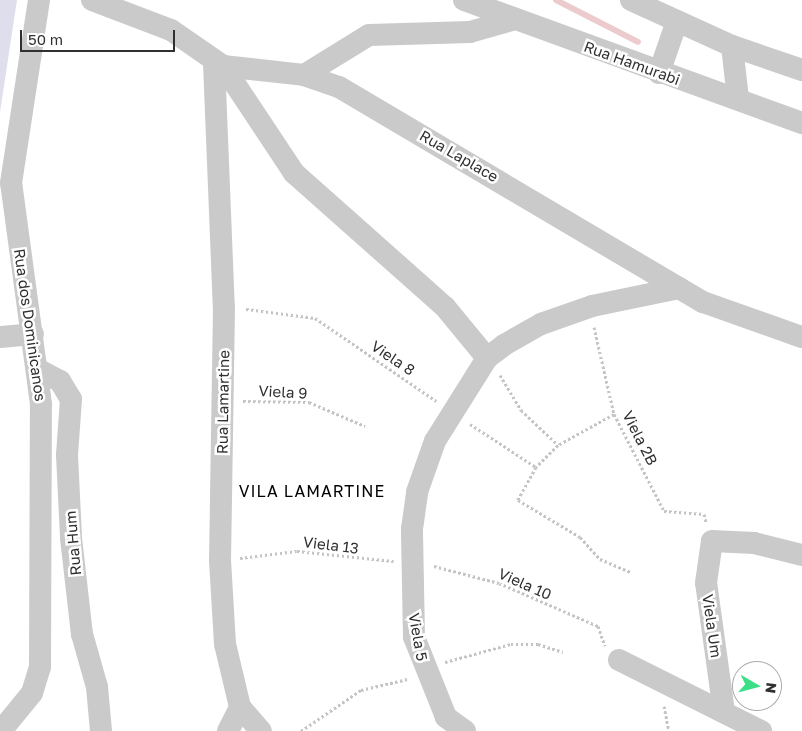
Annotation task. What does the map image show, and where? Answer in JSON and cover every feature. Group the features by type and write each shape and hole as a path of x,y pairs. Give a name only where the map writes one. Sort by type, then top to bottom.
{"street":[{"name":"Rua dos Dominicanos","path":"1,731 32,693 40,667 39,370 11,183 39,0"},
{"path":"92,0 171,30 219,64 294,172 445,307 487,358"},
{"name":"Rua Hamurabi","path":"464,0 512,20 802,123"},
{"path":"631,0 732,46 802,70"},
{"path":"304,75 369,35 470,32 512,20"},
{"path":"659,73 678,22"},
{"path":"732,46 738,100"},
{"name":"Rua Laplace","path":"219,64 304,75 338,87 422,134 703,302 802,337"},
{"name":"Rua Lamartine","path":"219,64 225,401 220,560 225,644 240,706 261,731"},
{"path":"450,411 487,358 541,324 592,306 679,288"},
{"path":"0,337 33,334"},
{"name":"Rua Hum","path":"39,370 60,381 72,399 67,455 72,538 82,634 97,687 101,731"},
{"name":"Viela 5","path":"450,411 416,492 410,562 414,637 423,669 446,717 465,731"},
{"path":"712,541 754,543 802,556"},
{"name":"Viela Um","path":"712,541 706,583 724,712"},
{"path":"614,658 761,731"},
{"path":"228,731 240,706"}],"path":[{"name":"Viela 2B","path":"592,306 597,354 614,414 664,511 704,514 712,541"},
{"name":"Viela 8","path":"224,307 315,318 450,411 536,467"},
{"path":"487,358 521,410 558,445"},
{"name":"Viela 9","path":"225,401 308,402 365,426"},
{"path":"614,414 558,445 536,467 518,500 580,537 600,559 631,572"},
{"name":"Viela 13","path":"220,560 297,551 410,562"},
{"name":"Viela 10","path":"410,562 481,577 598,626 614,658"}],"shaded area":[{"path":"0,0 17,0 0,112"}],"waterway":[{"path":"556,0 638,42"}],"district":[{"name":"VILA LAMARTINE","path":"312,491"}]}
